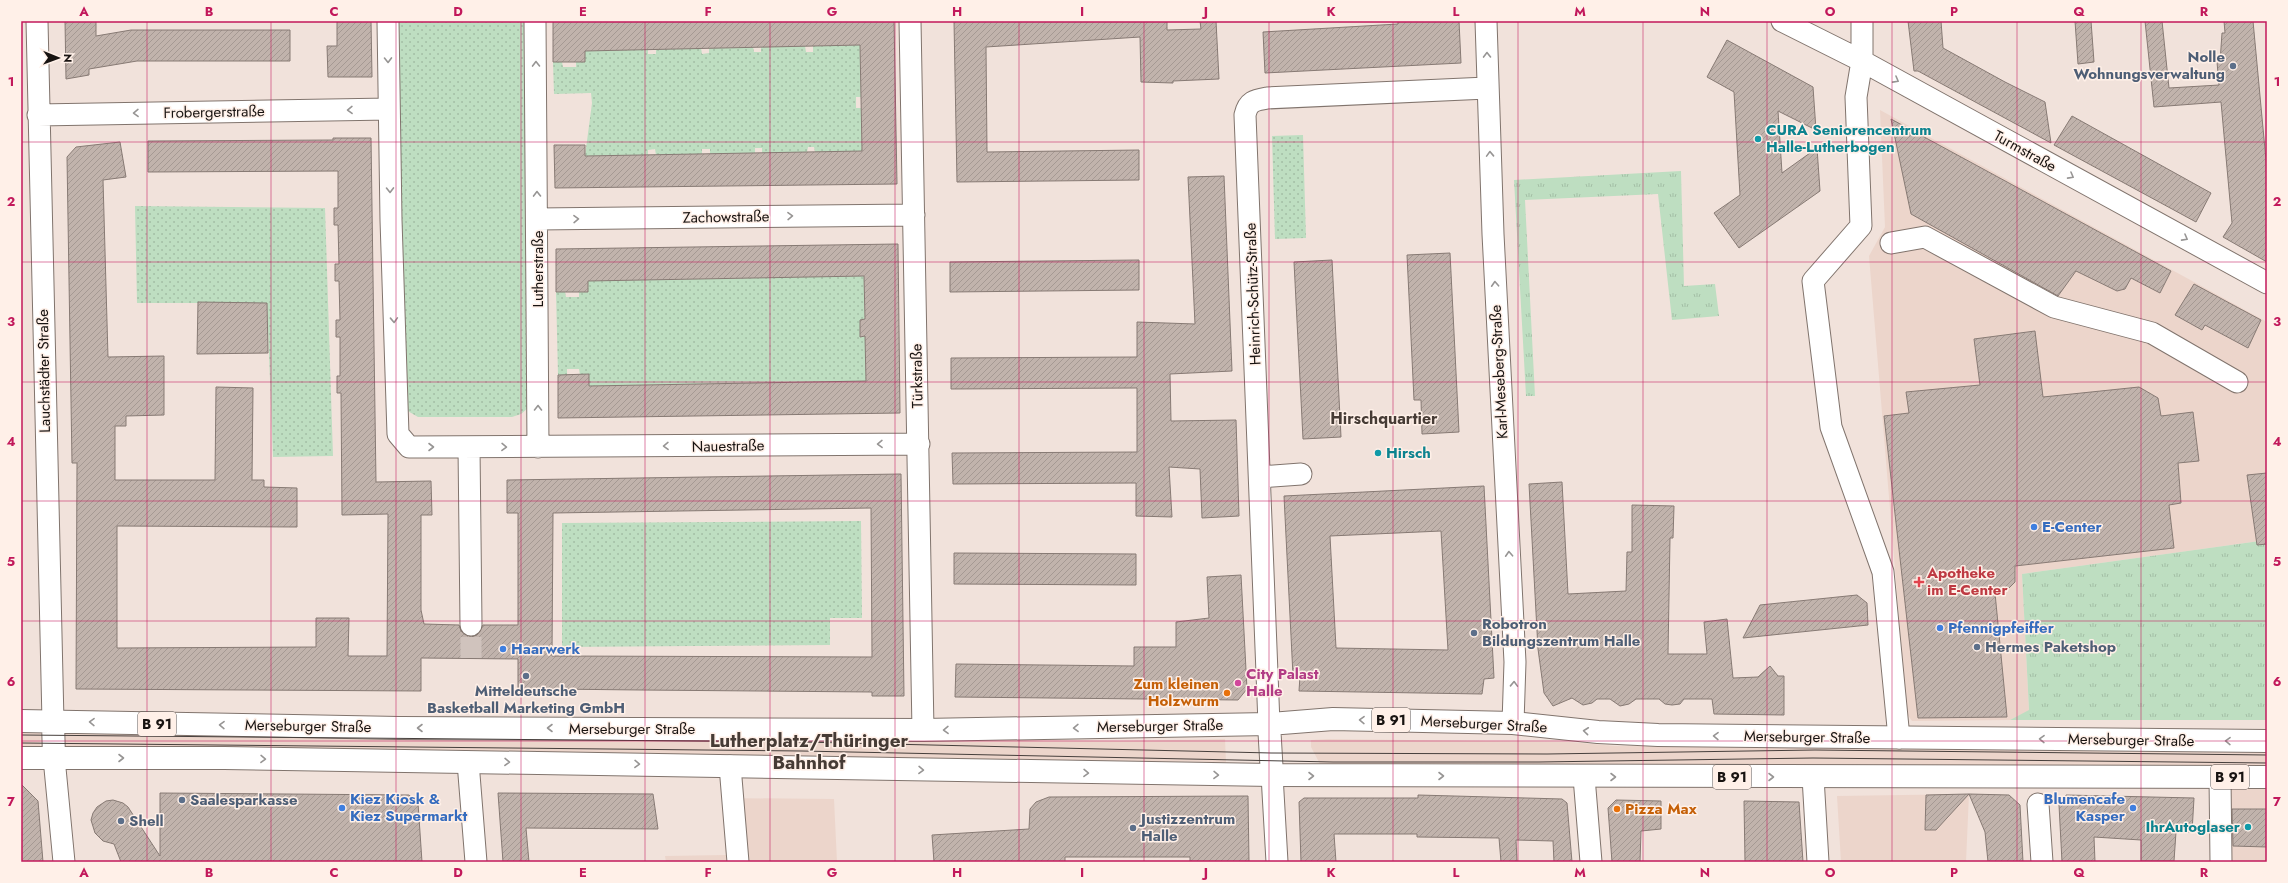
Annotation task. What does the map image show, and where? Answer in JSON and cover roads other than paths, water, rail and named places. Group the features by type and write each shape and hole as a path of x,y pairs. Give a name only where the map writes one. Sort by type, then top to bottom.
{"main road":[{"name":"Merseburger Straße","path":"21,721 399,728 923,730 1269,724 1333,719 1512,723 1626,734 2267,741"},
{"path":"53,722 54,758"},
{"path":"1269,724 1272,776"},
{"name":"B 91","path":"21,758 468,762 1272,776 2267,777"}],"street":[{"name":"Lauchstädter Straße","path":"37,21 53,722"},
{"path":"388,21 398,434 409,447 538,447"},
{"name":"Lutherstraße","path":"535,21 538,447"},
{"name":"Türkstraße","path":"910,21 919,444 923,730"},
{"name":"Karl-Meseberg-Straße","path":"1486,21 1487,88 1500,396 1515,662 1512,723"},
{"name":"Turmstraße","path":"1782,21 1862,61 2267,283"},
{"path":"1862,21 1862,61 1856,98 1861,226 1813,281 1831,427 1883,572 1899,738"},
{"name":"Heinrich-Schütz-Straße","path":"1269,724 1245,115 1247,106 1254,100 1267,98 1487,88"},
{"name":"Frobergerstraße","path":"38,115 389,109"},
{"name":"Zachowstraße","path":"537,219 914,215"},
{"path":"1891,243 1924,237 2054,307 2152,333 2237,382"},
{"name":"Nauestraße","path":"538,447 919,444"},
{"path":"469,447 472,625"},
{"path":"1260,477 1301,474"},
{"path":"54,758 64,862"},
{"path":"468,762 476,862"},
{"path":"730,766 738,862"},
{"path":"1272,776 1277,862"},
{"path":"1584,777 1591,862"},
{"path":"1812,777 1818,862"},
{"path":"2220,777 2221,862"},
{"path":"2038,804 2042,862"}],"tunnel":[{"path":"471,625 471,658"}],"tram line":[{"path":"21,735 803,742 1271,753 1547,754 1815,750 2267,755"},
{"path":"21,743 802,751 1333,762 1539,762 1813,758 2267,763"}],"place":[{"name":"Nolle Wohnungsverwaltung","path":"2233,66"},
{"name":"CURA Seniorencentrum Halle-Lutherbogen","path":"1758,139"},
{"name":"Hirsch","path":"1378,453"},
{"name":"E-Center","path":"2034,527"},
{"name":"Apotheke im E-Center","path":"1919,582"},
{"name":"Pfennigpfeiffer","path":"1940,628"},
{"name":"Robotron Bildungszentrum Halle","path":"1474,633"},
{"name":"Hermes Paketshop","path":"1977,647"},
{"name":"Haarwerk","path":"503,649"},
{"name":"Mitteldeutsche Basketball Marketing GmbH","path":"526,676"},
{"name":"City Palast Halle","path":"1238,683"},
{"name":"Zum kleinen Holzwurm","path":"1227,693"},
{"name":"Saalesparkasse","path":"182,800"},
{"name":"Kiez Kiosk & Kiez Supermarkt","path":"342,808"},
{"name":"Blumencafe Kasper","path":"2133,808"},
{"name":"Pizza Max","path":"1617,809"},
{"name":"Shell","path":"121,821"},
{"name":"IhrAutoglaser","path":"2248,827"},
{"name":"Justizzentrum Halle","path":"1133,828"}],"district":[{"name":"Hirschquartier","path":"1384,418"},
{"name":"Lutherplatz/Thüringer Bahnhof","path":"809,751"}]}
